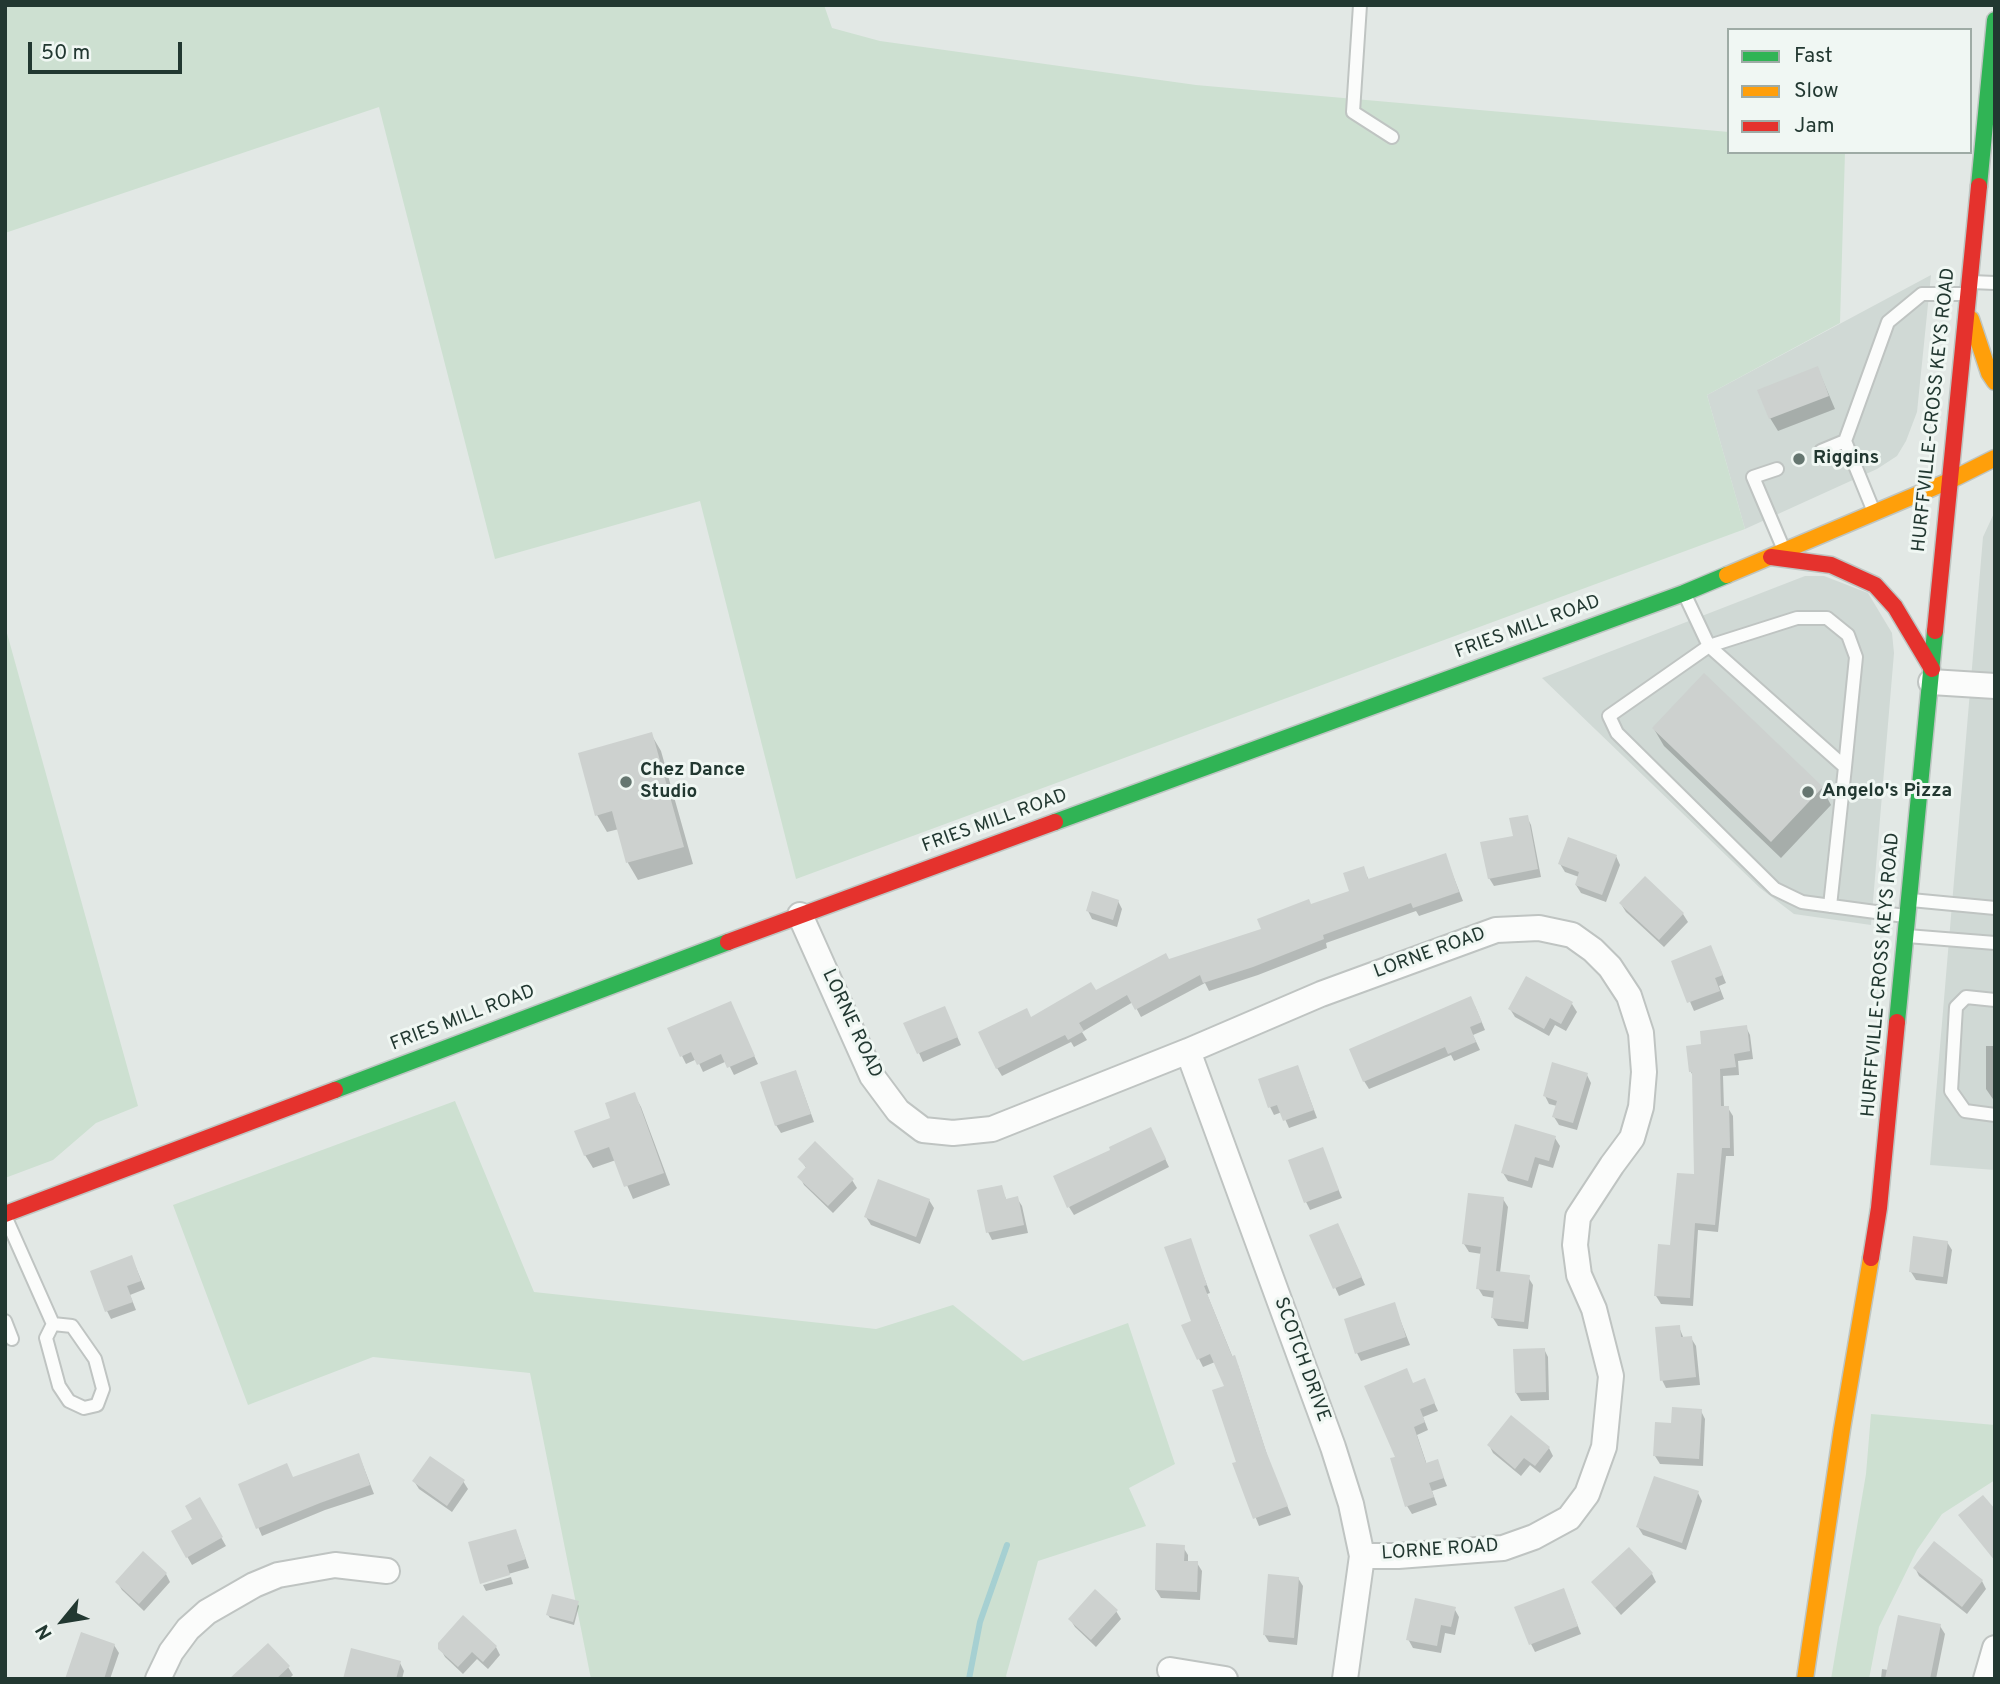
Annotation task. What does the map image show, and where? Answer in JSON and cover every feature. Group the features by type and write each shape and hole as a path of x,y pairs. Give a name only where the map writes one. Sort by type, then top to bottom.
{"main road":[{"name":"HURFFVILLE-CROSS KEYS ROAD","path":"1805,1679 1842,1429 1879,1208 1907,936 1948,481 1991,102 1995,20"},
{"path":"1968,293 1985,363 1995,382"},
{"name":"FRIES MILL ROAD","path":"5,1215 800,915 1684,593 1948,481 1995,458"},
{"path":"1778,554 1831,565 1875,585 1895,607 1931,676"}],"street":[{"path":"1931,676 1995,686"},
{"name":"LORNE ROAD","path":"800,915 872,1076 898,1111 923,1130 953,1133 992,1129 1188,1051 1321,994 1496,930 1539,928 1572,935 1610,967 1629,996 1641,1033 1644,1072 1641,1107 1632,1138 1578,1217 1575,1245 1579,1275 1594,1309 1611,1376 1604,1447 1587,1494 1569,1518 1503,1548 1362,1556"},
{"name":"SCOTCH DRIVE","path":"1188,1051 1333,1447 1351,1504 1362,1556 1345,1679"},
{"path":"158,1679 188,1629 207,1612 254,1585 278,1575 335,1565 387,1571"},
{"path":"1986,1679 1995,1648"},
{"path":"1170,1670 1226,1679"}],"lane":[{"path":"1360,5 1353,112 1392,137"},
{"path":"1874,513 1845,441 1888,322 1922,295 1968,293 1995,283"},
{"path":"1821,451 1845,441"},
{"path":"1777,469 1753,477 1778,554"},
{"path":"1684,593 1709,646 1845,767"},
{"path":"1830,906 1856,657 1848,635 1827,618 1797,618 1709,646 1609,716 1617,733 1775,889 1802,902 1830,906 1995,908"},
{"path":"1907,936 1995,943"},
{"path":"1995,999 1966,997 1956,1007 1951,1091 1965,1111 1995,1115"},
{"path":"5,1215 53,1324"},
{"path":"5,1321 12,1339"},
{"path":"53,1324 72,1326 95,1359 103,1389 97,1405 84,1408 69,1401 59,1386 46,1338 53,1324"}],"shaded area":[{"path":"1931,275 1917,412 1897,456 1877,469 1745,529 1707,395"},
{"path":"1995,511 1995,1170 1930,1165 1983,537"},
{"path":"1805,576 1824,576 1868,593 1892,633 1894,653 1871,925 1794,914 1760,888 1542,678"}],"green space":[{"path":"5,5 824,5 832,28 880,41 1196,85 1727,132 1727,154 1845,154 1840,323 1707,395 1745,529 796,879 700,501 495,559 379,107 5,233"},
{"path":"5,626 138,1106 96,1123 53,1160 5,1178"},
{"path":"455,1101 534,1292 876,1329 953,1305 1023,1361 1128,1323 1175,1464 1129,1488 1146,1526 1038,1561 1006,1676 1008,1679 591,1679 530,1373 373,1357 248,1405 173,1205"},
{"path":"1871,1414 1995,1425 1995,1480 1942,1514 1917,1550 1879,1627 1869,1679 1831,1679 1866,1474"}],"building":[{"path":"1818,366 1829,396 1769,419 1757,390"},
{"path":"1704,673 1823,787 1771,842 1652,728"},
{"name":"Chez Dance Studio","path":"652,732 684,847 626,863 612,811 595,816 578,753"},
{"path":"1528,815 1538,869 1488,879 1480,842 1513,836 1509,818"},
{"path":"1568,837 1617,855 1602,895 1575,885 1579,872 1558,864"},
{"path":"1446,853 1459,892 1413,908 1411,903 1323,935 1324,939 1253,967 1203,983 1200,975 1135,1010 1127,995 1079,1023 1084,1031 1068,1040 1065,1035 996,1069 978,1032 1027,1008 1031,1017 1091,982 1096,990 1166,953 1169,959 1261,929 1257,919 1309,899 1311,904 1349,891 1343,873 1364,866 1368,879"},
{"path":"1645,876 1684,913 1659,940 1619,903"},
{"path":"1092,891 1119,900 1113,920 1086,911"},
{"path":"1711,945 1723,975 1715,978 1720,991 1687,1003 1671,961"},
{"path":"1526,976 1573,1002 1561,1024 1550,1018 1544,1029 1508,1009"},
{"path":"1471,996 1482,1022 1470,1027 1476,1042 1448,1054 1445,1047 1363,1082 1349,1049"},
{"path":"731,1001 755,1056 727,1068 721,1054 697,1065 691,1052 680,1057 667,1028"},
{"path":"945,1006 958,1037 917,1054 903,1023"},
{"path":"1747,1025 1750,1051 1734,1054 1736,1067 1720,1069 1721,1106 1729,1106 1730,1148 1722,1148 1715,1225 1695,1223 1690,1298 1654,1296 1658,1244 1670,1245 1677,1173 1694,1174 1692,1072 1689,1072 1686,1046 1701,1044 1700,1031"},
{"path":"1552,1062 1588,1073 1573,1123 1552,1117 1557,1101 1543,1096"},
{"path":"1298,1065 1314,1110 1283,1121 1277,1105 1268,1108 1258,1079"},
{"path":"796,1070 811,1114 775,1126 760,1082"},
{"path":"635,1092 664,1173 624,1187 609,1147 584,1156 574,1131 610,1118 605,1103"},
{"path":"1515,1124 1556,1136 1549,1161 1535,1157 1528,1181 1501,1173"},
{"path":"1151,1127 1166,1159 1067,1208 1053,1176 1110,1150 1109,1147"},
{"path":"815,1141 854,1179 828,1206 797,1177 806,1167 798,1159"},
{"path":"1323,1147 1339,1190 1304,1203 1288,1160"},
{"path":"878,1179 930,1199 916,1237 864,1217"},
{"path":"1002,1185 1006,1199 1018,1196 1024,1225 986,1233 977,1190"},
{"path":"1468,1193 1504,1197 1496,1271 1530,1275 1524,1322 1491,1318 1494,1291 1476,1289 1481,1247 1462,1244"},
{"path":"1338,1223 1362,1277 1333,1289 1309,1235"},
{"path":"1913,1236 1948,1241 1943,1277 1909,1272"},
{"path":"1191,1238 1207,1285 1204,1286 1232,1356 1235,1355 1266,1451 1288,1506 1253,1519 1232,1463 1236,1462 1212,1390 1224,1386 1210,1354 1197,1360 1181,1325 1191,1321 1164,1247"},
{"path":"132,1255 141,1281 127,1286 133,1302 105,1312 90,1271"},
{"path":"1395,1302 1406,1337 1355,1354 1344,1319"},
{"path":"1680,1325 1681,1337 1692,1336 1696,1377 1660,1381 1655,1327"},
{"path":"1545,1348 1546,1392 1515,1393 1513,1349"},
{"path":"1407,1368 1413,1383 1425,1378 1435,1403 1420,1409 1425,1422 1414,1427 1426,1463 1438,1459 1444,1478 1429,1483 1434,1497 1405,1507 1390,1458 1395,1457 1364,1386"},
{"path":"1672,1407 1702,1409 1699,1459 1653,1456 1655,1422 1671,1423"},
{"path":"1511,1415 1550,1447 1535,1466 1524,1458 1515,1469 1487,1445"},
{"path":"359,1453 370,1485 256,1529 238,1484 287,1463 293,1477"},
{"path":"430,1456 465,1480 447,1506 412,1481"},
{"path":"1654,1476 1699,1491 1682,1543 1636,1527"},
{"path":"1983,1495 1995,1509 1995,1561 1958,1515"},
{"path":"200,1497 223,1537 186,1558 171,1531 192,1519 185,1506"},
{"path":"516,1529 526,1559 507,1565 510,1575 480,1584 468,1542"},
{"path":"1934,1541 1983,1580 1962,1607 1913,1568"},
{"path":"1156,1543 1185,1545 1184,1561 1198,1561 1197,1592 1155,1590"},
{"path":"1629,1547 1653,1573 1615,1608 1591,1582"},
{"path":"143,1551 167,1573 139,1604 115,1582"},
{"path":"1268,1574 1299,1577 1294,1638 1263,1635"},
{"path":"1564,1588 1578,1626 1529,1645 1514,1607"},
{"path":"1095,1589 1118,1610 1091,1640 1068,1619"},
{"path":"552,1594 579,1601 573,1622 546,1615"},
{"path":"1415,1598 1456,1607 1451,1627 1441,1625 1437,1646 1406,1640"},
{"path":"463,1615 497,1646 483,1662 472,1652 458,1667 438,1649 438,1643"},
{"path":"1898,1615 1941,1624 1930,1679 1885,1679"},
{"path":"81,1632 115,1644 104,1679 65,1679"},
{"path":"268,1643 290,1666 276,1679 229,1679"},
{"path":"351,1648 401,1661 396,1679 343,1679"}],"waterway":[{"path":"969,1679 980,1622 1007,1545"}],"traffic: fast":[{"path":"1979,186 1995,20"},
{"path":"1055,822 1727,575"},
{"path":"1897,1022 1935,631"},
{"path":"335,1090 728,942"}],"traffic: slow":[{"path":"1971,319 1989,373 1995,382"},
{"path":"1727,575 1949,481 1995,458"},
{"path":"1805,1679 1842,1429 1871,1258"}],"traffic: jam":[{"path":"1935,631 1979,186"},
{"path":"1771,557 1831,565 1875,585 1895,607 1932,669"},
{"path":"728,942 1055,822"},
{"path":"1871,1258 1879,1208 1897,1022"},
{"path":"5,1214 335,1090"}],"place":[{"name":"Riggins","path":"1799,459"},
{"name":"Chez Dance Studio","path":"626,782"},
{"name":"Angelo's Pizza","path":"1808,792"}]}
